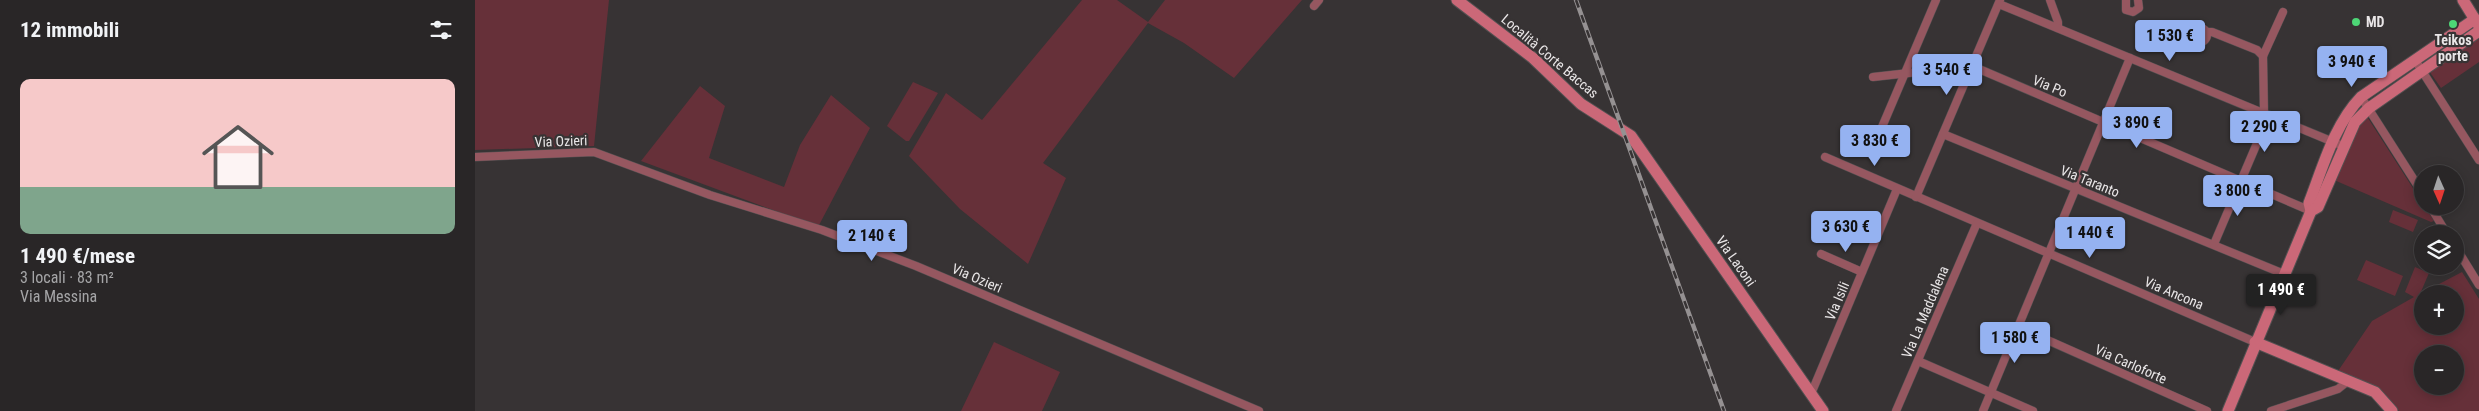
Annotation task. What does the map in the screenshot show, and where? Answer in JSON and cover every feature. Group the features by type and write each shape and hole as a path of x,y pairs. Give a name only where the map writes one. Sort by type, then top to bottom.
{"street":[{"path":"1883,134 1882,127 1907,73 1936,0"},
{"path":"2050,0 2058,22 2058,28"},
{"path":"2126,0 2125,7 2133,12 2139,8 2138,0"},
{"path":"2228,411 2311,210 2318,207 2346,116 2361,97 2415,60 2477,22 2463,0"},
{"name":"Località Corte Baccas","path":"1460,1 1533,58 1581,104 1623,130"},
{"path":"1916,197 1999,2 2338,144"},
{"path":"2214,244 2241,181 2266,114 2263,56 2283,12"},
{"path":"2338,144 2369,108 2479,31"},
{"path":"2207,32 2212,32 2257,50 2263,56"},
{"path":"1983,411 2130,58"},
{"path":"2415,60 2479,160"},
{"path":"1873,77 1972,66"},
{"name":"Via Po","path":"1972,66 2311,210"},
{"path":"2361,97 2414,180"},
{"name":"Via Laconi","path":"1623,130 1631,136 1823,411"},
{"name":"Via Taranto","path":"1943,134 2284,274"},
{"name":"Via Ozieri","path":"475,156 594,152 710,195 808,224 839,236 916,266 1259,411"},
{"name":"Via Ancona","path":"1825,157 2255,342"},
{"name":"Via Isili","path":"1811,394 1897,189"},
{"name":"Via La Maddalena","path":"1896,411 1977,223"},
{"path":"1821,254 1862,272"},
{"path":"2464,260 2479,284"},
{"name":"Via Carloforte","path":"2018,327 2207,411"},
{"path":"2255,342 2375,392 2392,411"},
{"path":"1918,361 2033,411"},
{"path":"2271,411 2338,390 2348,381"}],"shaded area":[{"path":"475,0 609,0 594,146 475,150"},
{"path":"1082,0 1117,0 1148,22 1165,0 1302,0 1234,78 1184,43 1148,23 1043,163 1066,178 1028,264 960,209 909,156 946,93 982,120"},
{"path":"2476,36 2479,40 2479,62 2441,88 2427,68"},
{"path":"913,82 938,93 909,141 906,141 887,126"},
{"path":"700,86 725,106 709,158 784,187 800,145 831,95 870,128 818,227 641,161"},
{"path":"2366,115 2414,190 2414,215 2334,180 2356,126"},
{"path":"2393,210 2418,220 2414,225 2413,232 2389,222"},
{"path":"2415,215 2430,215 2434,221 2431,222"},
{"path":"2366,260 2403,276 2395,296 2357,280"},
{"path":"2414,270 2414,275 2428,275 2424,285 2414,285 2414,297 2405,292"},
{"path":"2456,275 2464,275 2479,299 2479,411 2399,411 2379,389 2336,374 2372,321 2414,297 2414,335 2464,335 2464,285 2437,285"},
{"path":"994,342 1060,372 1042,411 961,411"}],"railway":[{"path":"1576,0 1724,411"}],"place":[{"name":"MD","path":"2356,22"},
{"name":"Teikos porte","path":"2453,24"}]}
